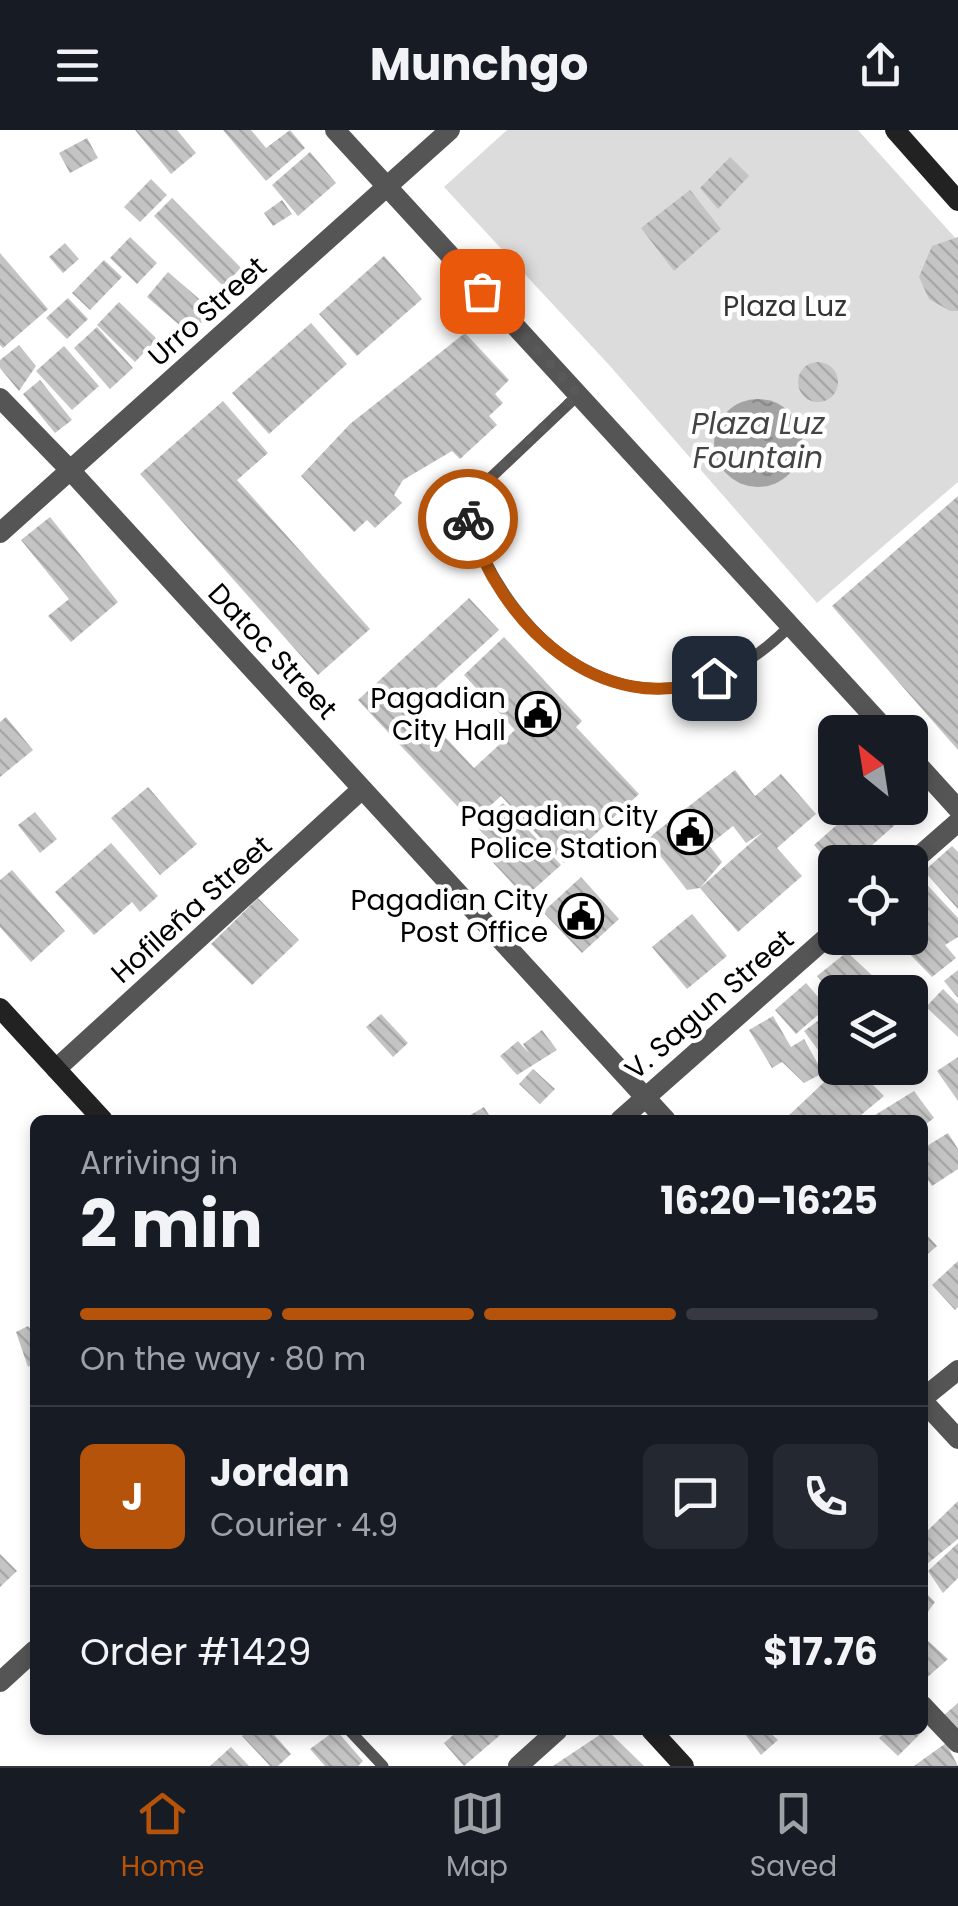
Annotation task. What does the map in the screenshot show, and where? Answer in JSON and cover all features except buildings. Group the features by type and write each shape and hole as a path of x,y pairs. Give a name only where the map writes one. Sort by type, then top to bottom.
{"main road":[{"path":"894,130 958,202"},
{"path":"0,1008 98,1115"},
{"path":"656,1735 684,1766"}],"street":[{"path":"334,130 872,715"},
{"name":"Urro Street","path":"0,532 450,130"},
{"name":"Datoc Street","path":"0,398 661,1115"},
{"path":"928,776 958,809"},
{"name":"Hofileña Street","path":"56,1069 362,789"},
{"path":"928,848 958,822"},
{"name":"V. Sagun Street","path":"625,1115 818,945"},
{"path":"928,1395 958,1370"},
{"path":"928,1406 958,1439"},
{"path":"1,1679 30,1654"},
{"path":"928,1711 958,1743"},
{"path":"518,1766 552,1735"}],"lane":[{"path":"578,394 463,504 487,569 529,626 585,672 618,686 657,692 692,686 735,669 766,650 790,626"},
{"path":"354,1735 382,1766"}],"green space":[{"name":"Plaza Luz","path":"507,130 858,130 958,241 958,482 817,603 610,366 444,187"}],"water":[{"name":"Plaza Luz Fountain","path":"749,399 767,399 783,406 795,418 802,443 795,468 783,480 767,487 749,487 733,480 721,468 714,452 714,434 721,418 733,406"}],"way so far":[{"path":"468,519 463,504 578,394 482,291"}],"place":[{"name":"Pagadian City Hall","path":"538,714"},
{"name":"Pagadian City Police Station","path":"690,832"},
{"name":"Pagadian City Post Office","path":"581,916"}],"route":[{"path":"468,519 487,569 509,602 552,648 585,672 618,686 657,692 714,678"}]}
